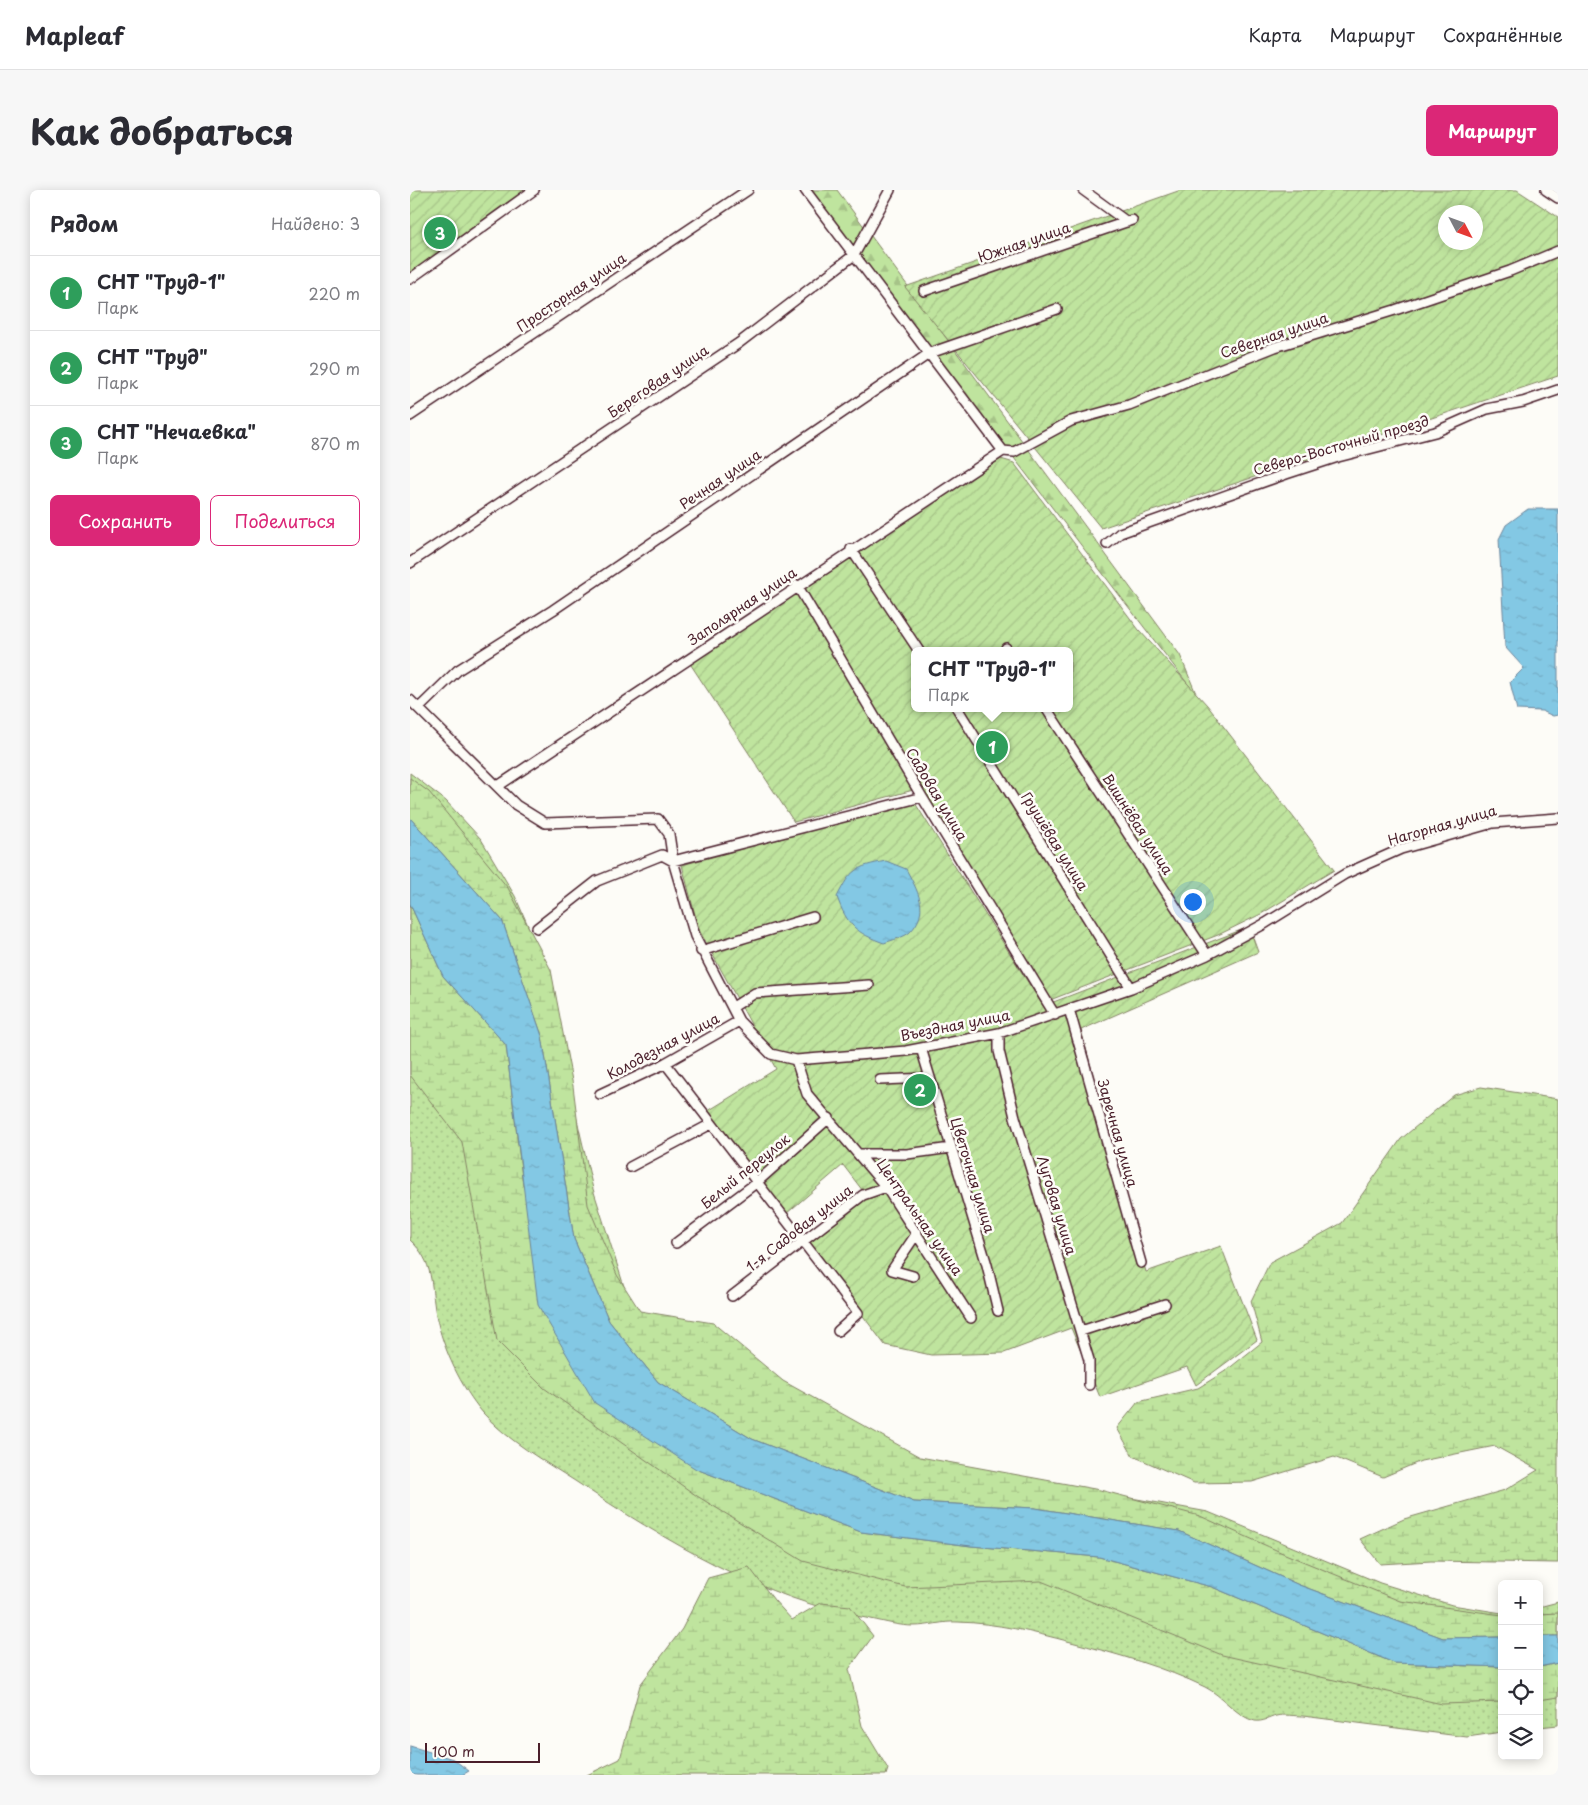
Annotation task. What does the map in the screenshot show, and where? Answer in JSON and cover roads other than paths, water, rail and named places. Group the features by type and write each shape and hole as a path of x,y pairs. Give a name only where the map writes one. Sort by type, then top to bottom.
{"street":[{"path":"410,279 534,190"},
{"name":"Просторная улица","path":"410,416 748,190"},
{"path":"806,190 1002,451"},
{"name":"Береговая улица","path":"410,563 739,343 854,254 890,190"},
{"name":"Южная улица","path":"924,290 1130,221 1083,190"},
{"path":"1546,190 1558,198"},
{"name":"Северная улица","path":"1002,451 1014,452 1071,421 1129,405 1275,347 1422,301 1510,271 1558,251"},
{"name":"Речная улица","path":"419,708 458,670 553,610 930,353 1057,310"},
{"name":"Северо-Восточный проезд","path":"1107,544 1120,533 1277,477 1338,457 1435,432 1487,409 1523,402 1558,390"},
{"name":"Заполярная улица","path":"498,786 851,549 1002,451"},
{"path":"851,549 916,647"},
{"name":"Садовая улица","path":"797,585 922,797 1055,1015"},
{"path":"410,700 516,805 545,823 658,819 669,834 673,861 701,951 739,1021"},
{"name":"Грушёвая улица","path":"959,712 1131,988"},
{"name":"Вишнёвая улица","path":"1049,712 1207,955"},
{"path":"538,928 597,881 662,855 673,861 922,797"},
{"name":"Нагорная улица","path":"1235,939 1266,923 1345,874 1401,849 1493,822 1558,818"},
{"path":"701,951 813,917"},
{"name":"Въездная улица","path":"739,1021 771,1054 796,1060 921,1048 999,1033 1055,1015 1131,988 1207,955 1235,939"},
{"path":"733,1007 755,993 868,986"},
{"name":"Заречная улица","path":"1069,1010 1142,1263"},
{"name":"Колодезная улица","path":"600,1094 665,1063 739,1021"},
{"name":"Луговая улица","path":"999,1033 999,1051 1015,1117 1089,1360 1088,1385"},
{"name":"Цветочная улица","path":"921,1048 987,1265 998,1312"},
{"name":"Центральная улица","path":"796,1060 807,1094 886,1186 971,1318"},
{"path":"665,1063 858,1313 838,1331"},
{"path":"880,1080 929,1078"},
{"name":"Белый переулок","path":"676,1243 756,1183 829,1118"},
{"path":"630,1167 711,1124"},
{"path":"858,1154 906,1154 951,1148"},
{"name":"1-я Садовая улица","path":"732,1296 863,1195 886,1186"},
{"path":"913,1276 892,1270 917,1233"},
{"path":"1081,1331 1164,1304"}],"water":[{"path":"1528,509 1558,509 1558,715 1553,716 1542,711 1517,710 1510,682 1524,668 1505,647 1499,539 1506,525"},
{"path":"410,818 502,920 542,1036 574,1239 609,1321 658,1382 752,1439 914,1502 1035,1508 1179,1531 1299,1585 1443,1638 1498,1637 1498,1667 1394,1663 1212,1587 1099,1557 971,1546 861,1532 696,1469 595,1403 538,1305 506,1045 443,976 410,904"},
{"path":"886,861 906,869 918,893 921,908 916,924 908,934 884,943 866,936 854,927 845,915 837,897 846,880 855,871 867,865"},
{"path":"1543,1636 1558,1636 1558,1663 1543,1666"},
{"path":"410,1746 453,1759 469,1771 462,1775 413,1775 410,1773"}],"place":[{"name":"СНТ \"Нечаевка\"","path":"440,233"},
{"name":"СНТ \"Труд-1\"","path":"992,747"},
{"name":"СНТ \"Труд\"","path":"920,1090"}]}
